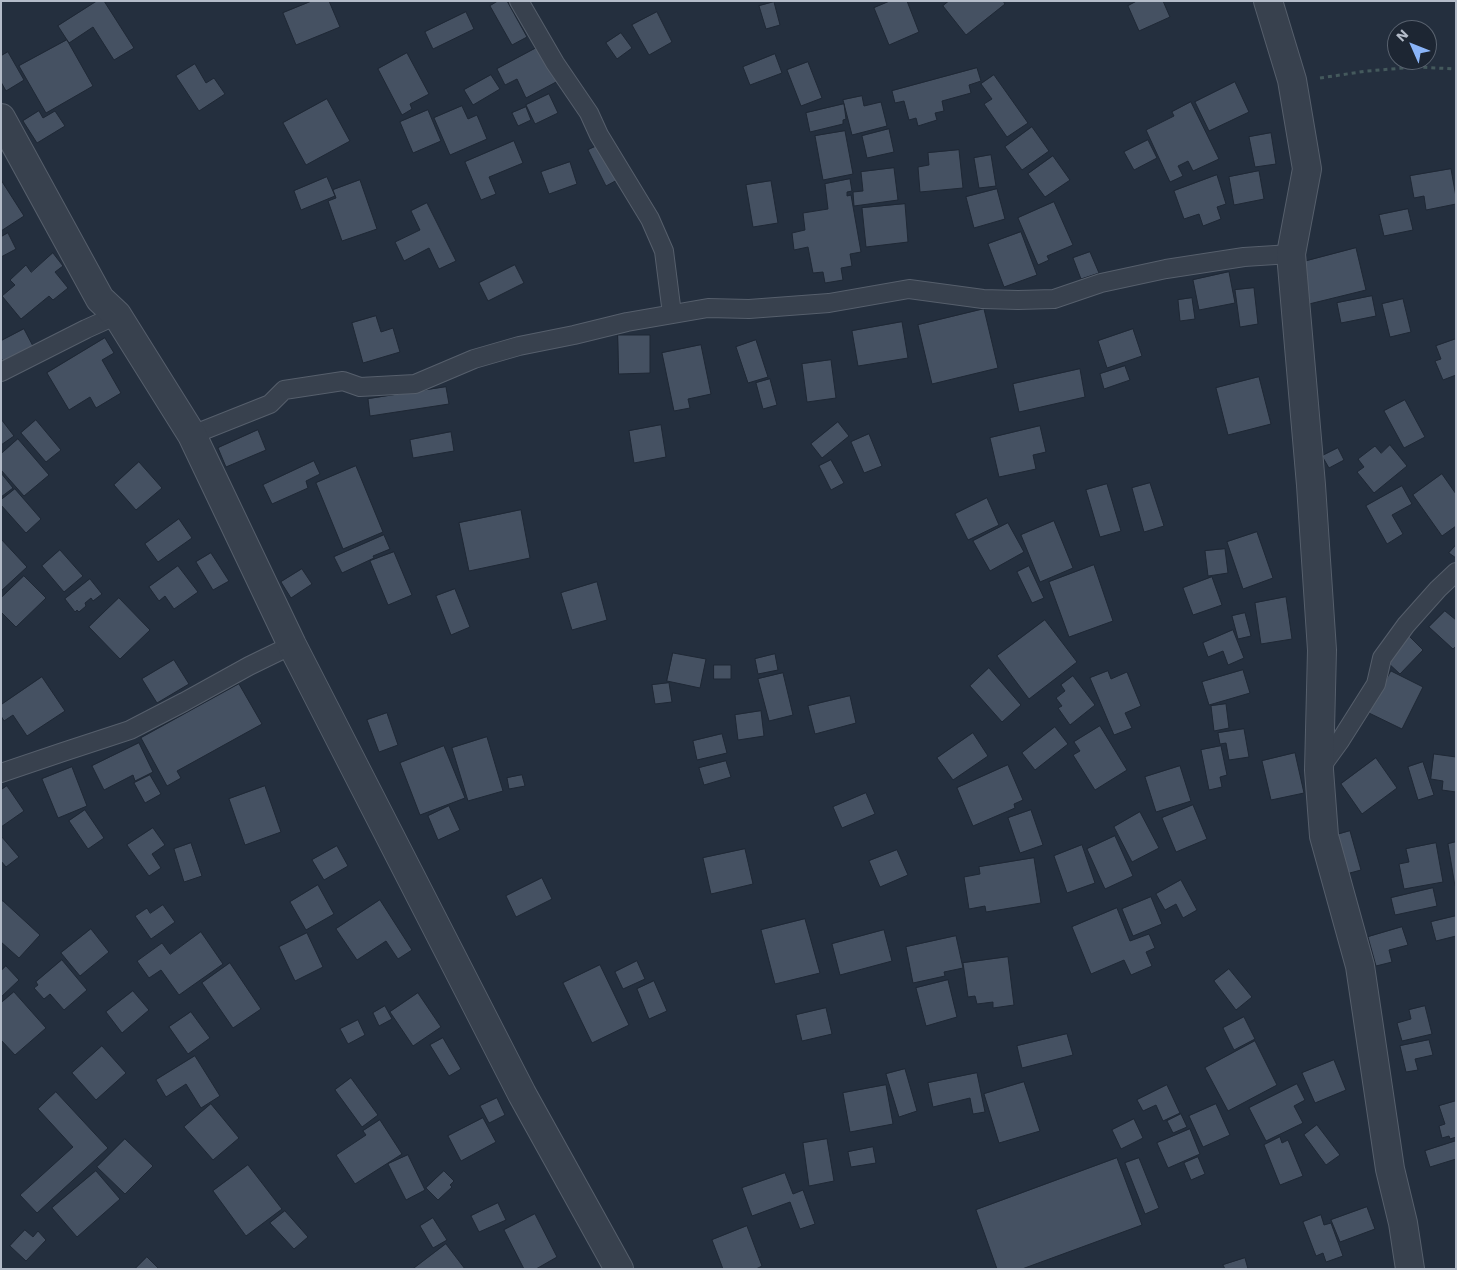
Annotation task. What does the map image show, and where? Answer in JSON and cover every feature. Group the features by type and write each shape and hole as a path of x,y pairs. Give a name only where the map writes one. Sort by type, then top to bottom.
{"street":[{"path":"1268,1 1292,80 1307,169 1291,254 1311,485 1322,650 1319,770 1324,836 1360,966 1390,1170 1403,1223 1410,1269"},
{"path":"1,118 100,299 117,315 192,435 292,645 522,1094 618,1269"}],"lane":[{"path":"519,1 555,63 589,113 599,135 650,219 664,251 672,314"},
{"path":"192,435 270,404 284,390 343,381 360,387 414,384 474,359 519,346 708,308 749,309 829,303 909,289 983,299 1054,299 1101,283 1166,269 1244,257 1291,254"},
{"path":"1,372 117,315"},
{"path":"1319,770 1376,684 1382,658 1406,625 1456,572"},
{"path":"1,773 130,730 292,645"}],"path":[{"path":"1292,80 1323,78 1367,70 1416,67 1456,68"}],"building":[{"path":"97,1 104,1 134,48 114,60 93,27 69,43 58,26"},
{"path":"312,1 329,1 340,27 296,45 283,13"},
{"path":"498,1 507,1 527,37 512,45 490,6"},
{"path":"890,1 907,1 919,32 889,45 874,8"},
{"path":"949,1 1003,1 1005,4 966,35 943,6"},
{"path":"1137,1 1163,1 1170,17 1139,31 1128,6"},
{"path":"774,2 780,25 766,29 759,6"},
{"path":"466,12 474,29 433,49 425,32"},
{"path":"657,12 672,42 649,55 632,25"},
{"path":"621,33 632,48 617,59 606,43"},
{"path":"67,40 93,86 46,113 19,66"},
{"path":"540,46 558,81 526,98 517,79 505,85 497,69"},
{"path":"8,52 24,80 6,91 1,82 1,56"},
{"path":"407,53 429,94 410,104 412,109 402,115 378,69"},
{"path":"775,54 782,73 750,85 743,67"},
{"path":"808,62 822,98 801,106 787,70"},
{"path":"195,64 206,83 214,78 225,94 199,111 176,76"},
{"path":"977,68 981,81 969,85 971,93 942,101 944,111 935,113 937,120 918,126 916,118 909,120 904,101 895,103 892,91"},
{"path":"491,75 500,89 473,105 464,90"},
{"path":"994,75 1028,123 1007,137 984,104 992,99 981,84"},
{"path":"1235,82 1249,112 1209,131 1195,102"},
{"path":"549,94 558,113 535,124 526,105"},
{"path":"862,96 864,106 881,102 887,126 852,135 843,100"},
{"path":"327,99 350,141 306,165 283,123"},
{"path":"1191,102 1219,159 1193,171 1188,161 1178,166 1183,176 1170,182 1146,130 1174,116 1172,112"},
{"path":"844,104 846,119 843,120 843,124 810,132 806,113"},
{"path":"462,106 468,119 477,115 487,139 450,155 434,118"},
{"path":"526,107 531,120 518,126 512,113"},
{"path":"428,110 441,141 413,153 400,122"},
{"path":"39,111 43,118 55,111 65,126 37,143 23,121"},
{"path":"1032,127 1049,151 1022,170 1005,147"},
{"path":"889,129 894,152 867,158 862,136"},
{"path":"845,131 853,174 823,180 815,136"},
{"path":"1271,133 1276,164 1255,167 1249,137"},
{"path":"1148,140 1157,158 1134,170 1124,152"},
{"path":"514,141 523,163 489,177 496,194 481,200 465,162"},
{"path":"601,144 619,179 606,186 588,150"},
{"path":"959,150 963,188 920,192 918,167 929,165 928,153"},
{"path":"991,155 996,186 979,188 974,158"},
{"path":"1053,156 1070,180 1045,197 1028,174"},
{"path":"570,162 577,184 549,194 541,172"},
{"path":"894,168 898,200 854,206 853,192 863,191 861,172"},
{"path":"1451,169 1456,204 1426,210 1424,196 1414,198 1410,176"},
{"path":"1259,171 1264,199 1234,205 1229,177"},
{"path":"1217,175 1226,204 1217,207 1221,219 1203,226 1199,214 1184,219 1174,191"},
{"path":"327,177 335,196 301,210 294,191"},
{"path":"850,179 852,191 847,192 847,196 851,195 861,252 850,254 852,266 841,268 843,280 825,283 823,272 813,273 808,247 794,250 792,233 805,230 803,213 828,209 825,184"},
{"path":"1,180 24,216 1,231"},
{"path":"360,180 377,229 342,241 328,201 336,198 333,190"},
{"path":"771,181 778,223 753,227 746,185"},
{"path":"997,189 1005,219 974,228 966,197"},
{"path":"1054,202 1073,245 1047,256 1049,260 1038,265 1018,218"},
{"path":"427,203 456,261 439,269 429,248 404,261 395,242 420,230 411,211"},
{"path":"905,204 908,242 866,247 862,208"},
{"path":"1408,209 1413,230 1384,236 1379,215"},
{"path":"1021,232 1037,275 1004,287 988,244"},
{"path":"8,233 16,249 1,257 1,237"},
{"path":"1356,248 1366,290 1309,304 1299,263"},
{"path":"1090,252 1099,273 1081,279 1073,258"},
{"path":"53,253 63,266 55,272 68,288 53,300 49,296 21,319 2,296 15,285 10,280 26,265 31,272"},
{"path":"515,265 524,283 488,301 479,283"},
{"path":"1229,272 1235,303 1199,310 1193,280"},
{"path":"1254,288 1258,324 1240,327 1235,290"},
{"path":"1372,296 1376,316 1341,323 1337,303"},
{"path":"1192,298 1195,319 1180,321 1178,300"},
{"path":"1403,299 1411,332 1390,337 1382,304"},
{"path":"984,309 998,368 932,384 918,325"},
{"path":"376,316 381,332 393,328 400,352 363,363 352,323"},
{"path":"902,322 908,358 858,366 852,331"},
{"path":"24,329 34,348 5,364 1,358 1,341"},
{"path":"1133,329 1142,356 1107,368 1098,341"},
{"path":"618,335 650,335 650,373 619,374"},
{"path":"105,338 114,353 102,360 121,393 96,408 90,397 69,410 47,373"},
{"path":"1456,339 1456,375 1443,380 1435,361 1441,359 1436,346"},
{"path":"756,340 768,377 748,383 736,347"},
{"path":"701,345 711,394 688,399 690,408 674,411 662,353"},
{"path":"831,360 836,398 807,402 802,364"},
{"path":"1125,366 1130,380 1104,389 1100,374"},
{"path":"1080,369 1085,397 1019,412 1013,384"},
{"path":"1259,377 1271,424 1228,435 1216,388"},
{"path":"770,379 777,405 763,409 756,383"},
{"path":"446,387 449,404 370,416 368,399"},
{"path":"1405,400 1425,437 1404,448 1384,411"},
{"path":"1,419 14,436 1,445"},
{"path":"36,420 61,450 46,462 21,433"},
{"path":"838,422 849,436 822,458 811,444"},
{"path":"661,425 666,457 634,463 629,431"},
{"path":"1040,426 1046,452 1033,455 1036,469 999,477 990,438"},
{"path":"258,430 266,450 226,467 218,448"},
{"path":"451,432 454,451 413,458 410,440"},
{"path":"869,434 882,466 864,473 851,442"},
{"path":"18,439 49,475 24,496 1,470 1,454"},
{"path":"1390,445 1407,466 1374,493 1357,472 1364,467 1358,459 1375,446 1381,453"},
{"path":"1338,448 1344,460 1329,468 1322,456"},
{"path":"831,460 844,483 831,490 819,466"},
{"path":"314,461 320,474 306,481 308,488 272,504 263,485"},
{"path":"139,462 162,488 136,510 114,485"},
{"path":"356,466 383,532 343,549 316,483"},
{"path":"1,473 13,488 1,497"},
{"path":"1442,474 1456,494 1456,526 1442,536 1413,495"},
{"path":"1150,483 1164,526 1144,532 1132,488"},
{"path":"1107,484 1121,531 1100,537 1086,490"},
{"path":"1402,486 1412,504 1392,515 1403,534 1387,544 1366,506"},
{"path":"15,489 41,519 26,533 1,505 1,500"},
{"path":"987,498 999,525 968,540 955,514"},
{"path":"521,510 530,558 469,571 459,523"},
{"path":"179,519 192,538 158,562 145,544"},
{"path":"1054,521 1073,568 1040,582 1021,535"},
{"path":"1008,523 1024,552 990,571 973,541"},
{"path":"1257,532 1273,578 1243,589 1227,542"},
{"path":"384,535 390,549 342,573 334,557"},
{"path":"1,539 27,567 1,591"},
{"path":"1456,545 1456,558 1449,553"},
{"path":"1225,549 1228,573 1208,576 1205,551"},
{"path":"60,550 83,576 64,592 42,566"},
{"path":"394,552 412,595 388,605 370,561"},
{"path":"211,553 229,581 213,590 196,562"},
{"path":"1094,565 1113,621 1069,637 1049,582"},
{"path":"178,566 198,592 174,609 165,596 159,601 149,587"},
{"path":"1029,566 1044,598 1032,603 1017,572"},
{"path":"302,569 312,584 291,598 281,582"},
{"path":"24,576 46,598 16,627 1,612 1,598"},
{"path":"1212,577 1222,605 1193,615 1183,588"},
{"path":"90,579 102,594 93,601 91,598 85,603 86,606 79,612 77,610 75,612 65,599"},
{"path":"597,582 607,620 572,630 561,593"},
{"path":"455,589 470,627 451,635 436,596"},
{"path":"1286,597 1292,639 1261,644 1255,603"},
{"path":"119,598 150,630 120,659 89,627"},
{"path":"1445,611 1456,620 1456,646 1453,649 1429,627"},
{"path":"1245,613 1251,636 1238,639 1232,616"},
{"path":"1045,620 1077,662 1029,699 997,656"},
{"path":"1233,630 1244,658 1228,665 1223,651 1208,657 1203,643"},
{"path":"1409,636 1423,650 1400,674 1386,661"},
{"path":"673,653 706,659 700,688 667,681"},
{"path":"775,654 778,670 758,674 755,659"},
{"path":"174,660 189,684 157,703 142,679"},
{"path":"714,665 731,665 731,679 714,679"},
{"path":"989,668 1021,705 1002,722 970,686"},
{"path":"1243,670 1250,693 1209,705 1202,682"},
{"path":"1108,671 1111,679 1127,672 1141,706 1125,713 1132,728 1114,735 1090,678"},
{"path":"1391,671 1423,687 1402,729 1369,713"},
{"path":"783,673 793,715 769,721 758,679"},
{"path":"1073,676 1095,705 1070,725 1058,708 1062,706 1056,698 1065,691 1061,685"},
{"path":"42,677 65,711 27,736 13,715 4,721 1,716 1,705"},
{"path":"669,683 672,702 655,704 652,685"},
{"path":"239,684 262,724 177,771 181,778 167,786 141,738"},
{"path":"850,696 856,723 815,734 808,706"},
{"path":"1226,704 1229,728 1214,731 1211,706"},
{"path":"761,711 764,736 738,740 735,715"},
{"path":"387,713 398,745 379,752 367,720"},
{"path":"1100,726 1127,770 1095,790 1073,755 1080,751 1074,742"},
{"path":"1055,727 1068,744 1035,770 1022,753"},
{"path":"1244,729 1249,757 1229,760 1226,743 1220,744 1218,733"},
{"path":"973,733 988,756 953,780 937,758"},
{"path":"722,734 727,753 697,760 693,741"},
{"path":"487,737 503,791 468,801 452,748"},
{"path":"139,743 153,772 135,781 133,775 104,790 92,766"},
{"path":"444,746 465,798 420,815 400,763"},
{"path":"1221,746 1227,775 1220,777 1222,787 1209,790 1201,750"},
{"path":"1295,753 1304,793 1271,800 1262,761"},
{"path":"1434,754 1456,757 1456,792 1442,790 1443,781 1431,779"},
{"path":"1376,758 1397,788 1362,814 1341,784"},
{"path":"726,761 731,777 704,785 699,768"},
{"path":"1423,762 1434,795 1418,800 1408,767"},
{"path":"1008,765 1023,800 1014,804 1015,808 973,826 957,788"},
{"path":"1180,766 1191,801 1156,812 1145,777"},
{"path":"72,767 87,806 58,818 42,779"},
{"path":"150,775 161,794 145,803 134,783"},
{"path":"522,775 525,786 509,789 507,778"},
{"path":"7,786 24,811 1,827 1,790"},
{"path":"265,786 281,832 245,845 229,799"},
{"path":"866,793 875,814 842,828 833,807"},
{"path":"1193,805 1207,839 1176,852 1162,818"},
{"path":"449,806 460,830 438,840 428,816"},
{"path":"85,810 104,838 88,849 69,821"},
{"path":"1031,810 1043,845 1020,853 1008,818"},
{"path":"1140,812 1159,848 1132,862 1114,827"},
{"path":"153,828 165,845 152,854 161,868 149,876 127,845"},
{"path":"1350,831 1361,870 1346,874 1336,835"},
{"path":"1,836 19,857 6,867 1,861"},
{"path":"1115,836 1133,876 1105,889 1087,849"},
{"path":"1456,842 1456,886 1455,886 1448,844"},
{"path":"191,843 202,876 184,882 174,849"},
{"path":"1436,843 1443,882 1404,889 1399,864 1409,862 1406,849"},
{"path":"1082,845 1095,883 1067,893 1054,856"},
{"path":"337,846 348,866 324,880 312,860"},
{"path":"745,849 753,884 711,894 703,858"},
{"path":"897,850 908,875 880,887 869,861"},
{"path":"1034,858 1041,903 986,912 985,906 969,909 964,877 980,874 979,867"},
{"path":"542,878 552,899 516,917 506,896"},
{"path":"1181,880 1197,910 1183,918 1176,904 1165,910 1156,894"},
{"path":"318,885 334,914 306,930 290,902"},
{"path":"1433,888 1437,906 1395,915 1391,898"},
{"path":"1151,897 1162,924 1133,936 1122,909"},
{"path":"380,900 412,950 398,959 386,941 357,960 336,929"},
{"path":"3,901 40,935 19,958 1,942 1,902"},
{"path":"163,905 175,922 151,939 135,916 147,908 150,913"},
{"path":"1117,908 1130,941 1149,934 1155,948 1146,952 1152,966 1131,975 1124,960 1091,974 1072,927"},
{"path":"1456,916 1456,936 1436,941 1431,922"},
{"path":"805,919 820,973 775,984 761,930"},
{"path":"1402,927 1408,945 1389,950 1392,962 1376,966 1368,937"},
{"path":"91,929 109,952 80,976 61,953"},
{"path":"884,930 892,961 840,975 832,944"},
{"path":"201,932 223,964 179,995 161,970 149,978 137,961 162,943 170,954"},
{"path":"307,933 323,967 295,981 279,947"},
{"path":"956,936 963,968 944,972 945,976 913,983 906,947"},
{"path":"1008,957 1014,1005 993,1008 993,1002 977,1004 975,996 968,997 963,963"},
{"path":"62,960 87,990 64,1010 50,994 44,999 34,988 38,985 36,982"},
{"path":"637,961 645,979 623,989 615,972"},
{"path":"230,963 261,1009 233,1028 202,983"},
{"path":"600,965 629,1025 592,1043 563,983"},
{"path":"6,966 19,980 1,997 1,971"},
{"path":"1229,969 1252,997 1236,1010 1214,981"},
{"path":"948,980 957,1017 926,1026 916,988"},
{"path":"654,981 667,1011 649,1019 637,989"},
{"path":"133,991 149,1010 122,1033 106,1012"},
{"path":"14,992 46,1028 15,1055 1,1040 1,1003"},
{"path":"418,993 441,1027 413,1046 390,1012"},
{"path":"385,1006 392,1019 379,1026 373,1013"},
{"path":"1425,1006 1432,1034 1402,1041 1397,1023 1411,1019 1409,1010"},
{"path":"826,1008 832,1034 802,1041 796,1015"},
{"path":"191,1012 210,1038 188,1054 169,1027"},
{"path":"1244,1017 1255,1039 1234,1050 1223,1028"},
{"path":"358,1020 365,1035 348,1044 340,1029"},
{"path":"1067,1034 1073,1055 1022,1068 1017,1046"},
{"path":"443,1038 461,1069 449,1076 430,1045"},
{"path":"1429,1040 1433,1055 1415,1059 1418,1070 1406,1072 1400,1046"},
{"path":"1255,1041 1277,1085 1228,1111 1205,1068"},
{"path":"102,1046 126,1073 96,1100 72,1073"},
{"path":"195,1056 220,1096 201,1108 186,1084 166,1097 156,1080"},
{"path":"1334,1060 1346,1090 1315,1103 1302,1073"},
{"path":"905,1069 917,1111 899,1117 886,1074"},
{"path":"977,1073 985,1112 973,1114 970,1098 933,1107 928,1083"},
{"path":"351,1078 378,1115 362,1127 335,1090"},
{"path":"1024,1082 1040,1131 999,1143 984,1094"},
{"path":"1297,1084 1305,1100 1294,1106 1303,1123 1266,1141 1249,1108"},
{"path":"886,1085 893,1124 850,1132 843,1093"},
{"path":"1167,1085 1180,1113 1163,1121 1156,1105 1143,1111 1137,1100"},
{"path":"56,1092 108,1148 37,1213 20,1195 73,1147 38,1109"},
{"path":"497,1098 505,1115 489,1123 480,1106"},
{"path":"1456,1101 1456,1137 1450,1139 1449,1136 1442,1138 1439,1126 1445,1124 1439,1106"},
{"path":"211,1104 239,1138 213,1160 184,1127"},
{"path":"1216,1104 1230,1135 1203,1147 1189,1116"},
{"path":"1181,1114 1187,1127 1173,1133 1167,1121"},
{"path":"483,1118 496,1142 461,1161 448,1136"},
{"path":"1134,1119 1143,1138 1121,1149 1112,1130"},
{"path":"380,1120 402,1154 355,1184 336,1155 366,1135 363,1131"},
{"path":"1317,1125 1340,1155 1326,1165 1304,1135"},
{"path":"1190,1129 1200,1154 1168,1168 1157,1143"},
{"path":"1280,1137 1282,1143 1288,1140 1303,1176 1280,1185 1264,1145"},
{"path":"125,1139 153,1166 125,1194 97,1167"},
{"path":"827,1139 834,1181 809,1186 803,1143"},
{"path":"1456,1141 1456,1159 1430,1167 1425,1151"},
{"path":"873,1147 876,1163 851,1167 848,1152"},
{"path":"408,1155 425,1190 406,1200 388,1164"},
{"path":"1198,1157 1205,1174 1191,1180 1184,1163"},
{"path":"1117,1158 1142,1225 1022,1269 997,1269 976,1210"},
{"path":"1139,1158 1159,1208 1145,1214 1125,1163"},
{"path":"248,1165 282,1209 246,1236 213,1191"},
{"path":"96,1171 120,1199 77,1237 52,1208"},
{"path":"444,1171 454,1181 450,1185 452,1187 438,1200 426,1188"},
{"path":"785,1173 793,1194 803,1190 815,1224 800,1229 790,1202 752,1216 742,1188"},
{"path":"498,1203 506,1220 479,1232 471,1216"},
{"path":"1367,1207 1375,1229 1340,1242 1331,1220"},
{"path":"285,1211 308,1237 294,1249 270,1223"},
{"path":"535,1214 557,1257 536,1269 524,1269 504,1230"},
{"path":"1321,1215 1324,1225 1331,1223 1343,1256 1326,1262 1323,1253 1316,1256 1303,1222"},
{"path":"433,1218 447,1240 433,1248 420,1226"},
{"path":"747,1226 762,1266 756,1269 723,1269 712,1240"},
{"path":"25,1230 33,1237 38,1231 46,1240 26,1261 10,1246"},
{"path":"446,1244 465,1269 413,1269"},
{"path":"147,1257 159,1269 135,1269"},
{"path":"1245,1258 1248,1269 1225,1269 1223,1265"}]}
